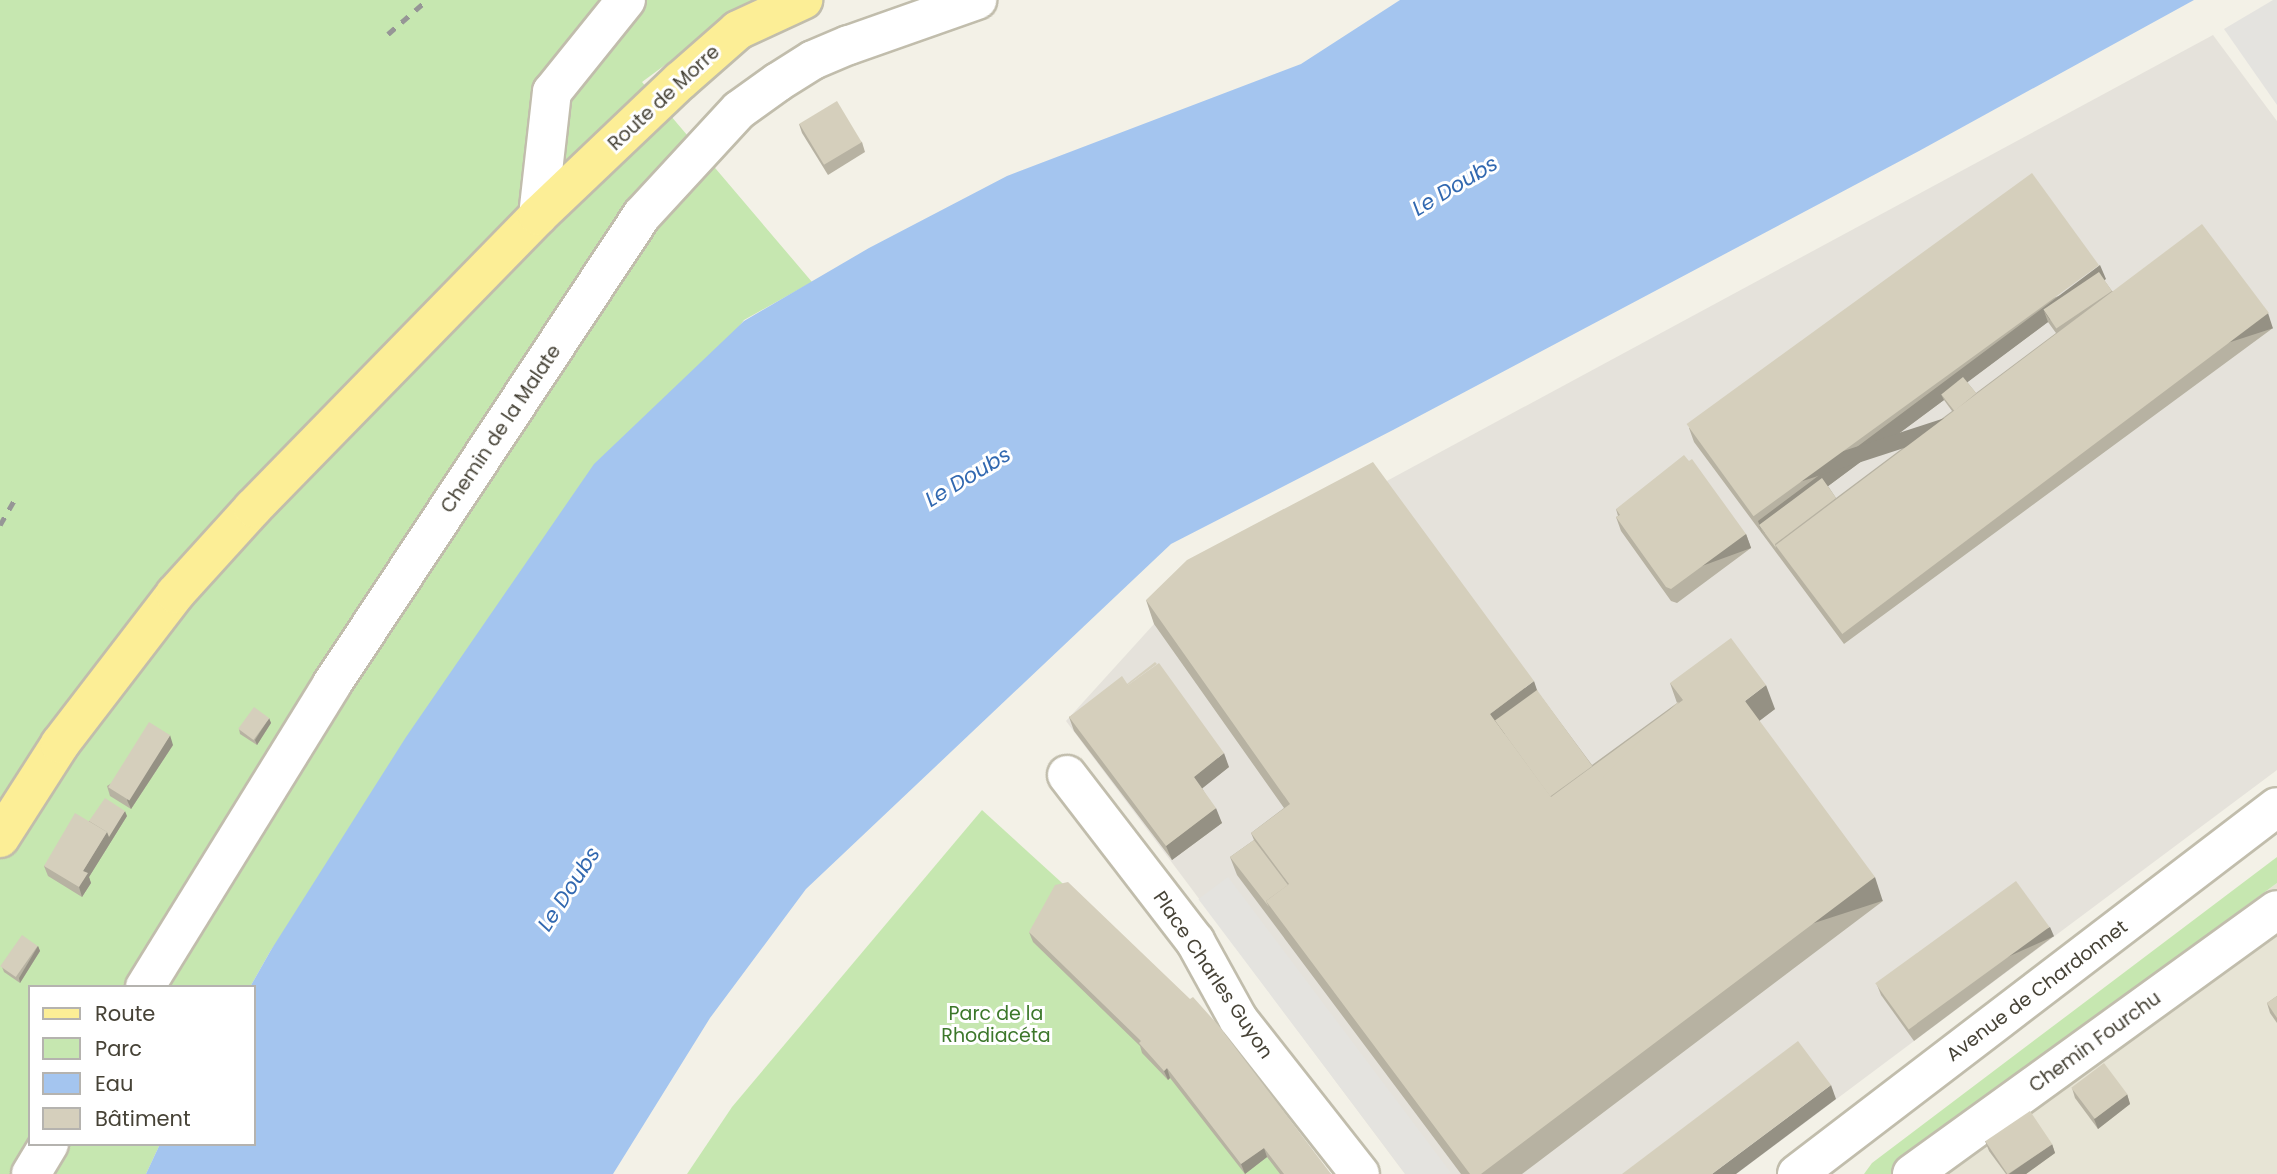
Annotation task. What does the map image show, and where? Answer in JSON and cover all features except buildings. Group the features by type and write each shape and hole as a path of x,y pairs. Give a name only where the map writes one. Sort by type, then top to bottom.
{"main road":[{"name":"Route de Morre","path":"0,838 60,744 175,594 253,508 538,216 738,30 803,0"}],"street":[{"path":"538,216 552,92 626,0"},
{"name":"Chemin de la Malate","path":"146,985 332,684 652,228 739,110 813,60 977,0"},
{"name":"Place Charles Guyon","path":"1068,775 1195,941 1238,1019 1360,1174"},
{"name":"Avenue de Chardonnet","path":"1797,1174 2277,807"},
{"name":"Chemin Fourchu","path":"1912,1174 2277,910"},
{"path":"31,1174 48,1146"}],"shaded area":[{"path":"2277,0 2277,105 2224,29"},
{"path":"2213,35 2277,121 2277,770 1736,1174 1405,1174 1066,721 1154,624 1196,584"},
{"path":"1228,877 1451,1172 1405,1174 1198,899"},
{"path":"2277,883 2277,1174 1891,1174 1937,1134"}],"green space":[{"path":"0,0 753,0 642,82 812,282 744,320 271,950 251,985 28,985 28,1146 159,1146 146,1174 0,1174"},
{"name":"Parc de la Rhodiacéta","path":"982,810 1072,892 1326,1174 687,1174 732,1107"},
{"path":"2277,857 2277,883 1937,1134 1891,1174 1864,1174 1872,1163"}],"water":[{"name":"Le Doubs","path":"1400,0 2194,0 1919,151 1393,430 1171,544 806,889 710,1018 613,1174 146,1174 159,1146 256,1146 256,985 251,985 406,737 594,464 744,321 869,248 1007,176 1301,64"}],"railway":[{"path":"388,34 427,0"},
{"path":"0,525 17,496"}]}
